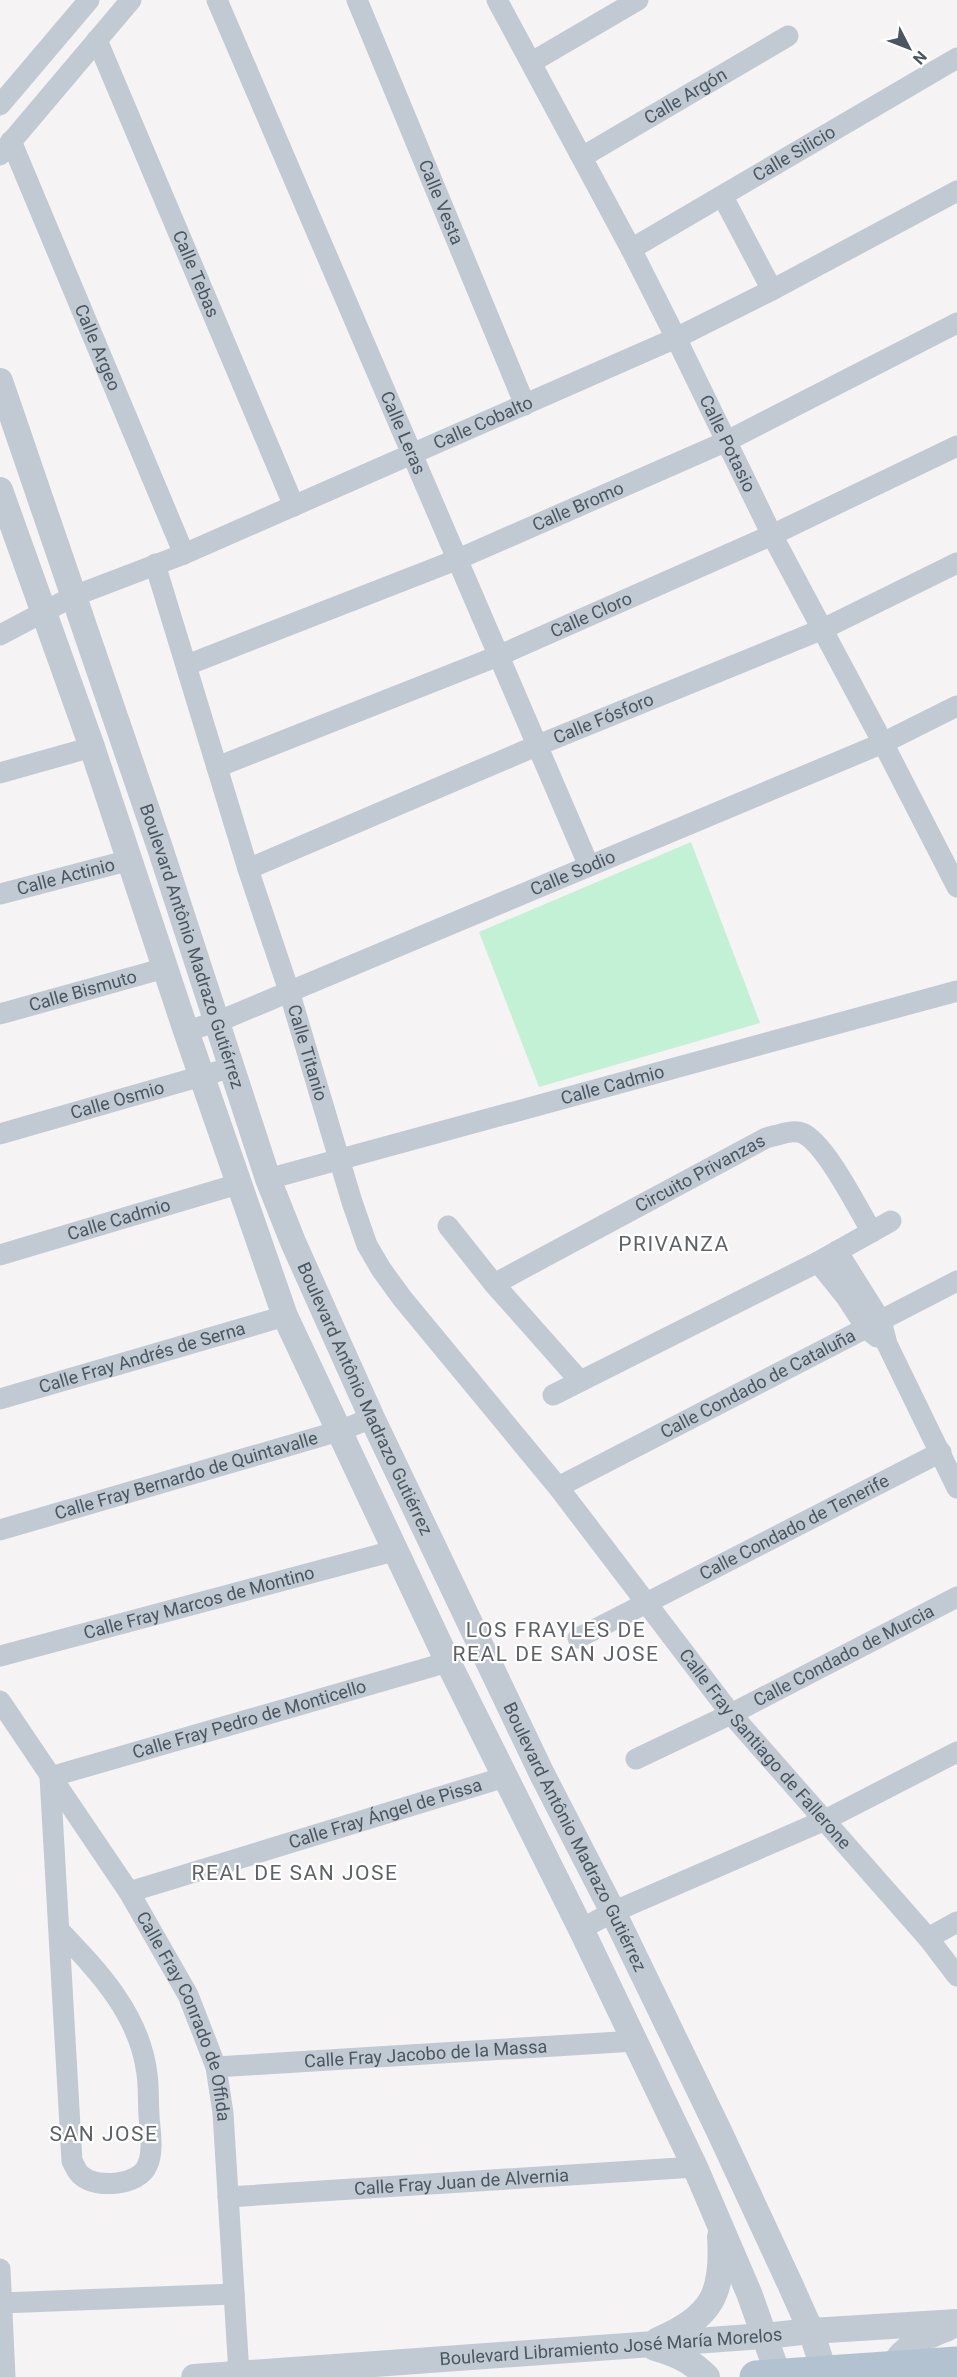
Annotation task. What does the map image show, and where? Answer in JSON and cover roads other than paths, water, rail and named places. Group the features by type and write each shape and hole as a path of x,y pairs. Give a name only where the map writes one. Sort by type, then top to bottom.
{"main road":[{"path":"756,2377 957,2363"}],"street":[{"path":"0,105 89,0"},
{"path":"5,148 131,0"},
{"name":"Calle Leras","path":"217,0 589,866"},
{"name":"Calle Vesta","path":"357,0 525,405"},
{"name":"Calle Potasio","path":"497,0 631,249 772,535 883,742 948,850 957,887"},
{"path":"532,62 638,0"},
{"name":"Calle Argón","path":"582,157 788,36"},
{"name":"Calle Tebas","path":"97,39 294,506"},
{"name":"Calle Silicio","path":"631,249 957,58"},
{"name":"Calle Argeo","path":"5,148 184,554"},
{"name":"Calle Cobalto","path":"0,635 74,596 184,554 676,338 772,290 957,191"},
{"path":"723,197 772,290"},
{"name":"Calle Bromo","path":"187,665 456,560 727,441 957,323"},
{"name":"Boulevard Antônio Madrazo Gutiérrez","path":"0,381 233,1067 268,1179 312,1289 542,1774 613,1912 719,2131 811,2331 826,2377"},
{"name":"Calle Cloro","path":"217,767 498,656 772,535 957,446"},
{"name":"Boulevard Antônio Madrazo Gutiérrez","path":"0,490 6,527 45,613 238,1184 285,1316 448,1662 581,1929 695,2168 718,2218 765,2336 778,2377"},
{"name":"Calle Fósforo","path":"248,868 536,746 823,629 957,563"},
{"name":"Calle Titanio","path":"155,564 367,1245 381,1269 425,1327 558,1487"},
{"name":"Calle Sodio","path":"186,1031 217,1022 589,866 883,742 957,706"},
{"path":"0,773 92,747"},
{"name":"Calle Actinio","path":"0,894 130,860"},
{"name":"Calle Bismuto","path":"0,1014 165,968"},
{"name":"Calle Cadmio","path":"268,1179 957,991"},
{"name":"Calle Osmio","path":"0,1134 233,1067"},
{"name":"Circuito Privanzas","path":"494,1284 766,1138 792,1133 801,1132 817,1144 872,1232"},
{"name":"Calle Cadmio","path":"0,1255 238,1184"},
{"path":"553,1395 818,1262 891,1221"},
{"path":"448,1226 494,1284 580,1381"},
{"path":"837,1251 874,1325"},
{"path":"818,1262 888,1344 957,1488"},
{"name":"Calle Condado de Cataluña","path":"558,1487 957,1281"},
{"name":"Calle Fray Andrés de Serna","path":"0,1399 285,1316"},
{"name":"Calle Fray Bernardo de Quintavalle","path":"0,1530 339,1431 372,1418"},
{"name":"Calle Condado de Tenerife","path":"578,1638 941,1452"},
{"name":"Calle Fray Santiago de Fallerone","path":"558,1487 731,1714 928,1938 957,1976"},
{"name":"Calle Fray Marcos de Montino","path":"0,1656 397,1550"},
{"name":"Calle Condado de Murcia","path":"636,1759 731,1714 957,1597"},
{"name":"Calle Fray Pedro de Monticello","path":"51,1777 448,1662"},
{"name":"Calle Fray Conrado de Offida","path":"0,1701 129,1892 188,1995 202,2027 216,2067 223,2113 239,2374"},
{"path":"581,1929 613,1912 825,1820 957,1752"},
{"path":"51,1777 72,2161 76,2171 90,2181 131,2181 142,2175 148,2164 151,2149 147,2074 143,2055 122,2004 106,1981 60,1931"},
{"name":"Calle Fray Ángel de Pissa","path":"129,1892 505,1777"},
{"path":"928,1938 957,1922"},
{"name":"Calle Fray Jacobo de la Massa","path":"216,2067 635,2041"},
{"name":"Calle Fray Juan de Alvernia","path":"228,2198 695,2168"},
{"path":"646,2345 671,2335 693,2322 709,2305 717,2288 721,2269 718,2218"},
{"path":"0,2269 5,2377"},
{"path":"1,2303 234,2294"},
{"path":"890,2377 900,2357 915,2343 957,2324"},
{"name":"Boulevard Libramiento José María Morelos","path":"194,2377 811,2331 957,2324"},
{"path":"646,2345 682,2357 695,2365 707,2377"}],"district":[{"name":"PRIVANZA","path":"674,1244"},
{"name":"LOS FRAYLES DE REAL DE SAN JOSE","path":"556,1642"},
{"name":"REAL DE SAN JOSE","path":"295,1873"},
{"name":"SAN JOSE","path":"104,2134"}]}
